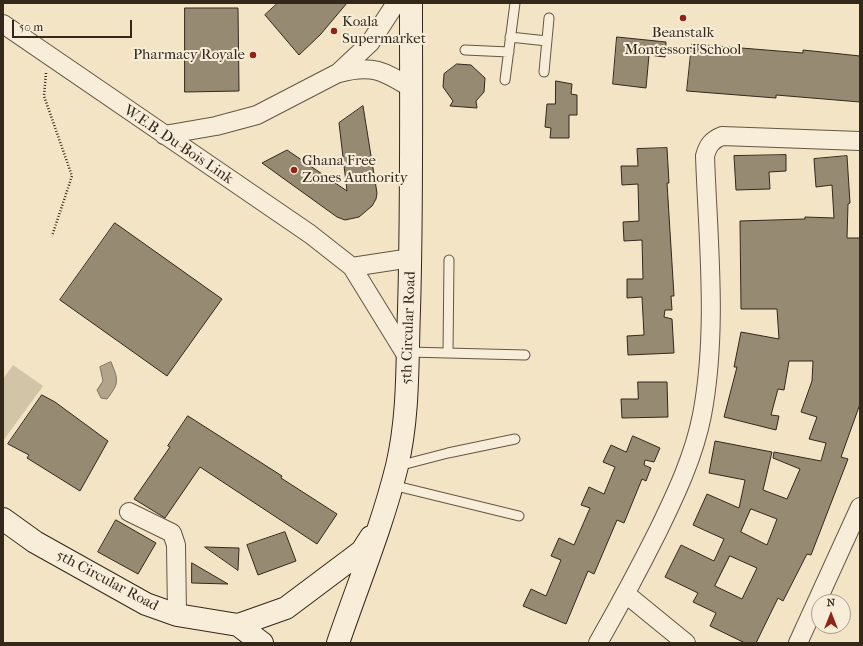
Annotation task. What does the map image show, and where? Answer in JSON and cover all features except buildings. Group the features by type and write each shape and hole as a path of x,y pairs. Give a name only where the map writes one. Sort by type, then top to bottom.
{"street":[{"path":"164,135 216,126 257,115 338,73 370,43 396,3"},
{"name":"5th Circular Road","path":"338,643 381,520 394,475 406,400 410,258 411,3"},
{"name":"W.E.B. Du-Bois Link","path":"3,24 310,234 352,267 408,355"},
{"path":"338,73 361,69 376,70 389,74 411,88"},
{"path":"598,643 626,594 673,500 691,457 702,416 711,324 705,156 707,149 711,142 722,136 860,141"},
{"path":"352,267 410,258"},
{"path":"129,512 172,533 176,545 177,615"},
{"path":"798,643 859,516"},
{"name":"5th Circular Road","path":"3,519 35,542 146,604 177,615 238,625 262,643"},
{"path":"238,625 286,608 342,567 362,551 381,520"},
{"path":"626,594 686,643"}],"lane":[{"path":"505,80 515,3"},
{"path":"544,72 549,18"},
{"path":"510,37 547,41"},
{"path":"465,50 508,52"},
{"path":"448,353 450,260"},
{"path":"408,355 448,353 525,355"},
{"path":"394,475 448,453 515,439"},
{"path":"394,475 519,516"}],"path":[{"path":"47,55 44,96 72,176 52,236"}],"shaded area":[{"path":"111,362 116,378 116,385 107,399 101,398 97,390 103,381 100,367"},
{"path":"13,365 43,386 3,441 3,379"}],"place":[{"name":"Beanstalk Montessori School","path":"683,18"},
{"name":"Koala Supermarket","path":"334,31"},
{"name":"Pharmacy Royale","path":"253,55"},
{"name":"Ghana Free Zones Authority","path":"294,170"}]}
